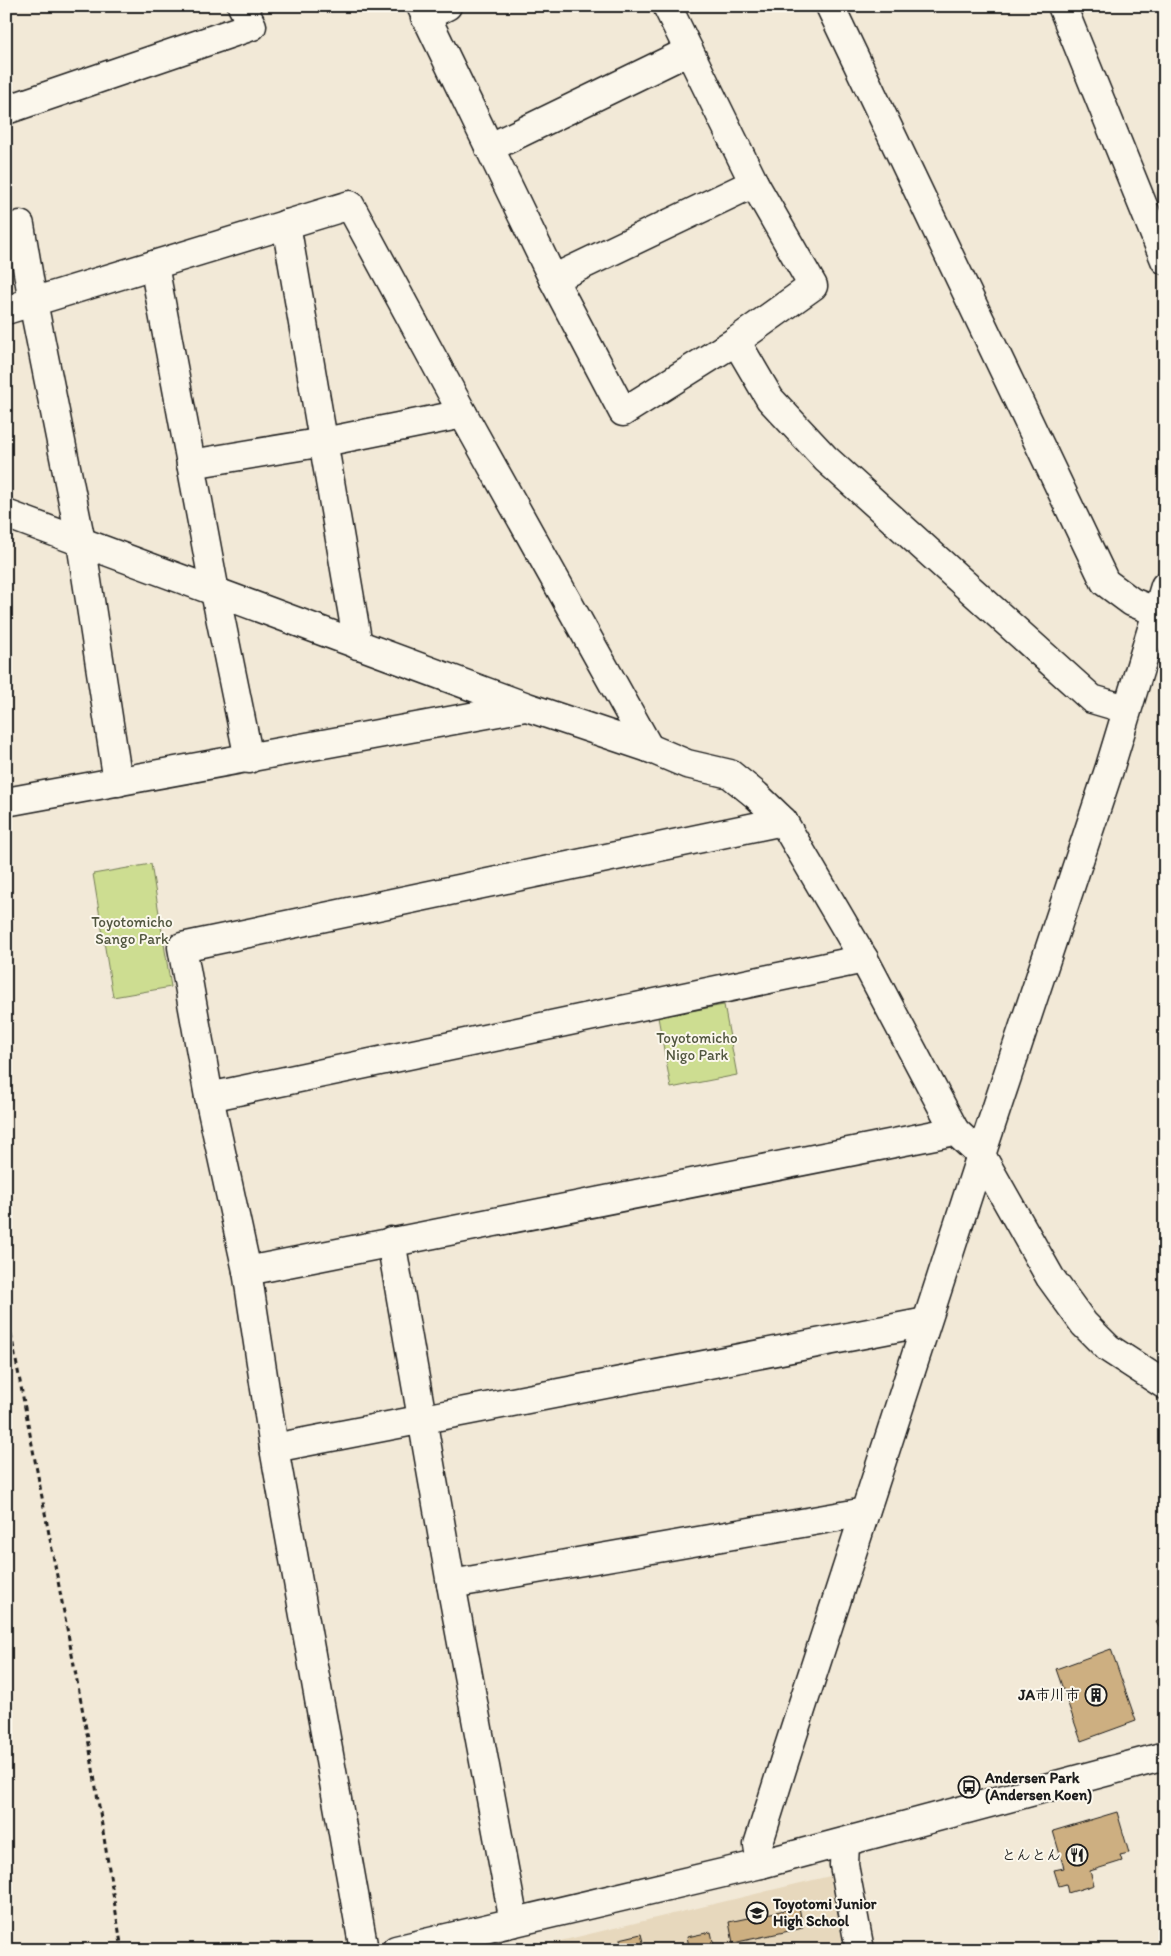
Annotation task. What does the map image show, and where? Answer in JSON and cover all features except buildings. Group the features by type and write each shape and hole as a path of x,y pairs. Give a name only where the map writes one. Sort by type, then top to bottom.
{"street":[{"path":"6,110 252,26 242,6"},
{"path":"431,10 489,148 553,279 622,412 736,341 813,286 754,183 667,6"},
{"path":"830,6 1105,582 1132,602 1157,612"},
{"path":"1062,6 1165,260"},
{"path":"489,148 689,51"},
{"path":"553,279 754,183"},
{"path":"6,310 350,205 463,414 649,748"},
{"path":"286,224 358,645"},
{"path":"20,225 33,302 81,542 118,782"},
{"path":"154,265 215,592 249,759"},
{"path":"736,341 770,399 826,459 1092,699 1126,709"},
{"path":"191,464 324,442 463,414"},
{"path":"6,514 527,707 649,748 687,764 730,774 756,795 783,821 864,959 955,1131 981,1155 1050,1277 1084,1324 1108,1348 1165,1385"},
{"path":"761,1864 758,1845 926,1322 1108,770 1165,586"},
{"path":"6,802 527,707"},
{"path":"364,1950 274,1448 247,1270 209,1097 182,947 783,821"},
{"path":"209,1097 864,959"},
{"path":"247,1270 955,1131"},
{"path":"391,1241 514,1922"},
{"path":"274,1448 926,1322"},
{"path":"452,1584 865,1512"},
{"path":"396,1950 761,1864 1165,1756"},
{"path":"844,1843 844,1865 860,1950"}],"path":[{"path":"6,1308 87,1734 122,1950"}],"shaded area":[{"name":"Toyotomi Junior High School","path":"830,1876 844,1950 523,1950"}],"green space":[{"name":"Toyotomicho Sango Park","path":"151,864 171,987 113,997 93,874"},
{"name":"Toyotomicho Nigo Park","path":"724,1005 737,1075 671,1088 658,1017"}],"place":[{"name":"JA市川市","path":"1096,1695"},
{"name":"Andersen Park (Andersen Koen)","path":"969,1787"},
{"name":"とんとん","path":"1077,1855"},
{"name":"Toyotomi Junior High School","path":"757,1913"}]}
